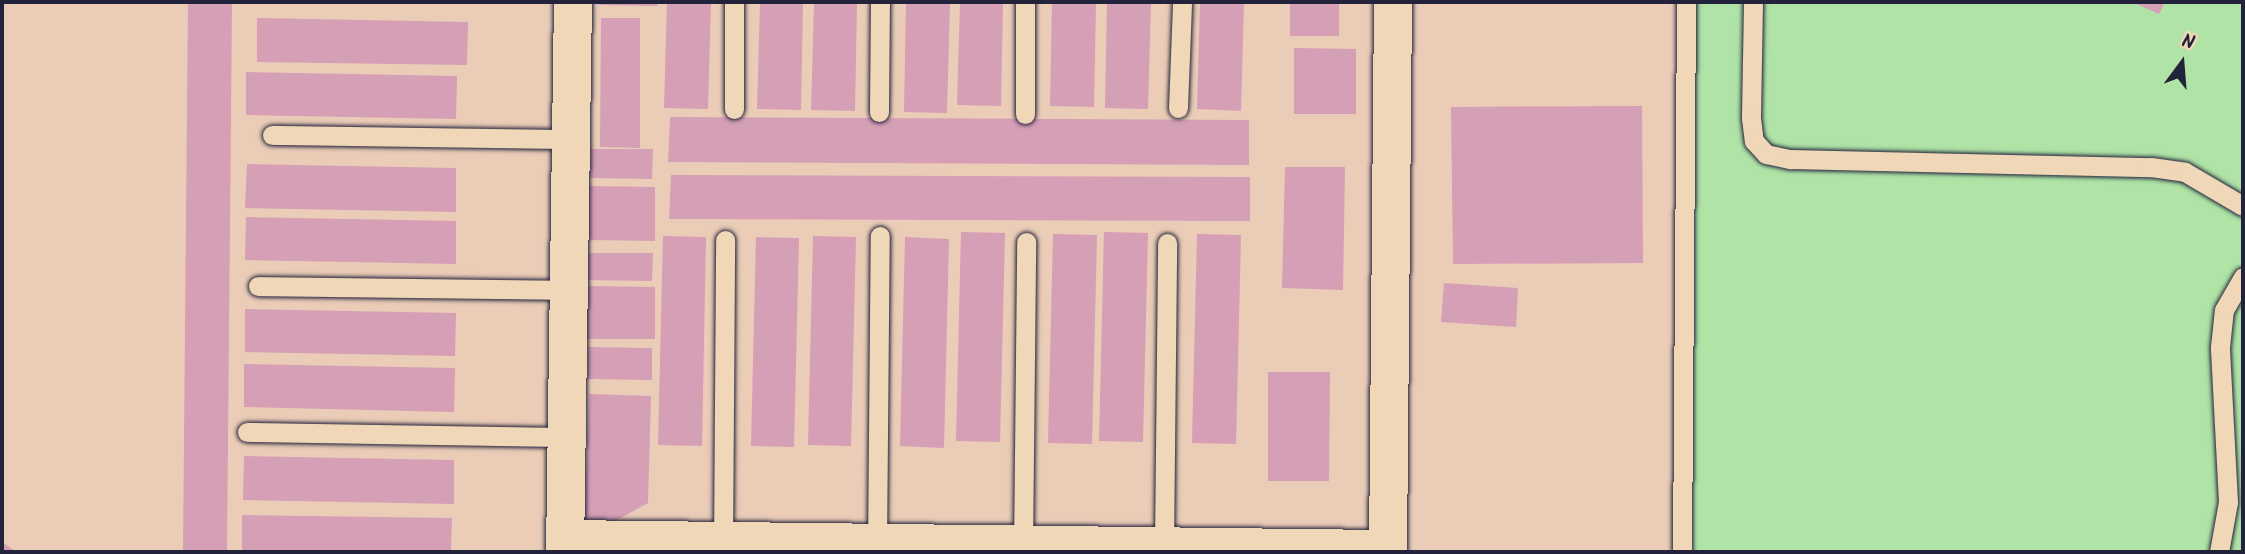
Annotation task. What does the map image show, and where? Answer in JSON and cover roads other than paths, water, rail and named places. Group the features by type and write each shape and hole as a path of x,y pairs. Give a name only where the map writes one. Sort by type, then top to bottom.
{"street":[{"path":"573,2 565,546 1023,549 1164,546 1388,551 1393,2"}],"lane":[{"path":"734,2 734,109"},
{"path":"879,112 880,2"},
{"path":"1025,2 1025,114"},
{"path":"1178,107 1182,2"},
{"path":"1682,552 1686,2"},
{"path":"1753,2 1751,118 1754,141 1766,154 1790,159 2151,167 2185,172 2243,206"},
{"path":"272,135 570,139"},
{"path":"877,548 880,236"},
{"path":"723,547 725,240"},
{"path":"1023,549 1026,242"},
{"path":"1164,546 1167,243"},
{"path":"2219,552 2228,502 2220,347 2224,310 2243,277"},
{"path":"258,286 569,290"},
{"path":"247,432 567,438"}]}
